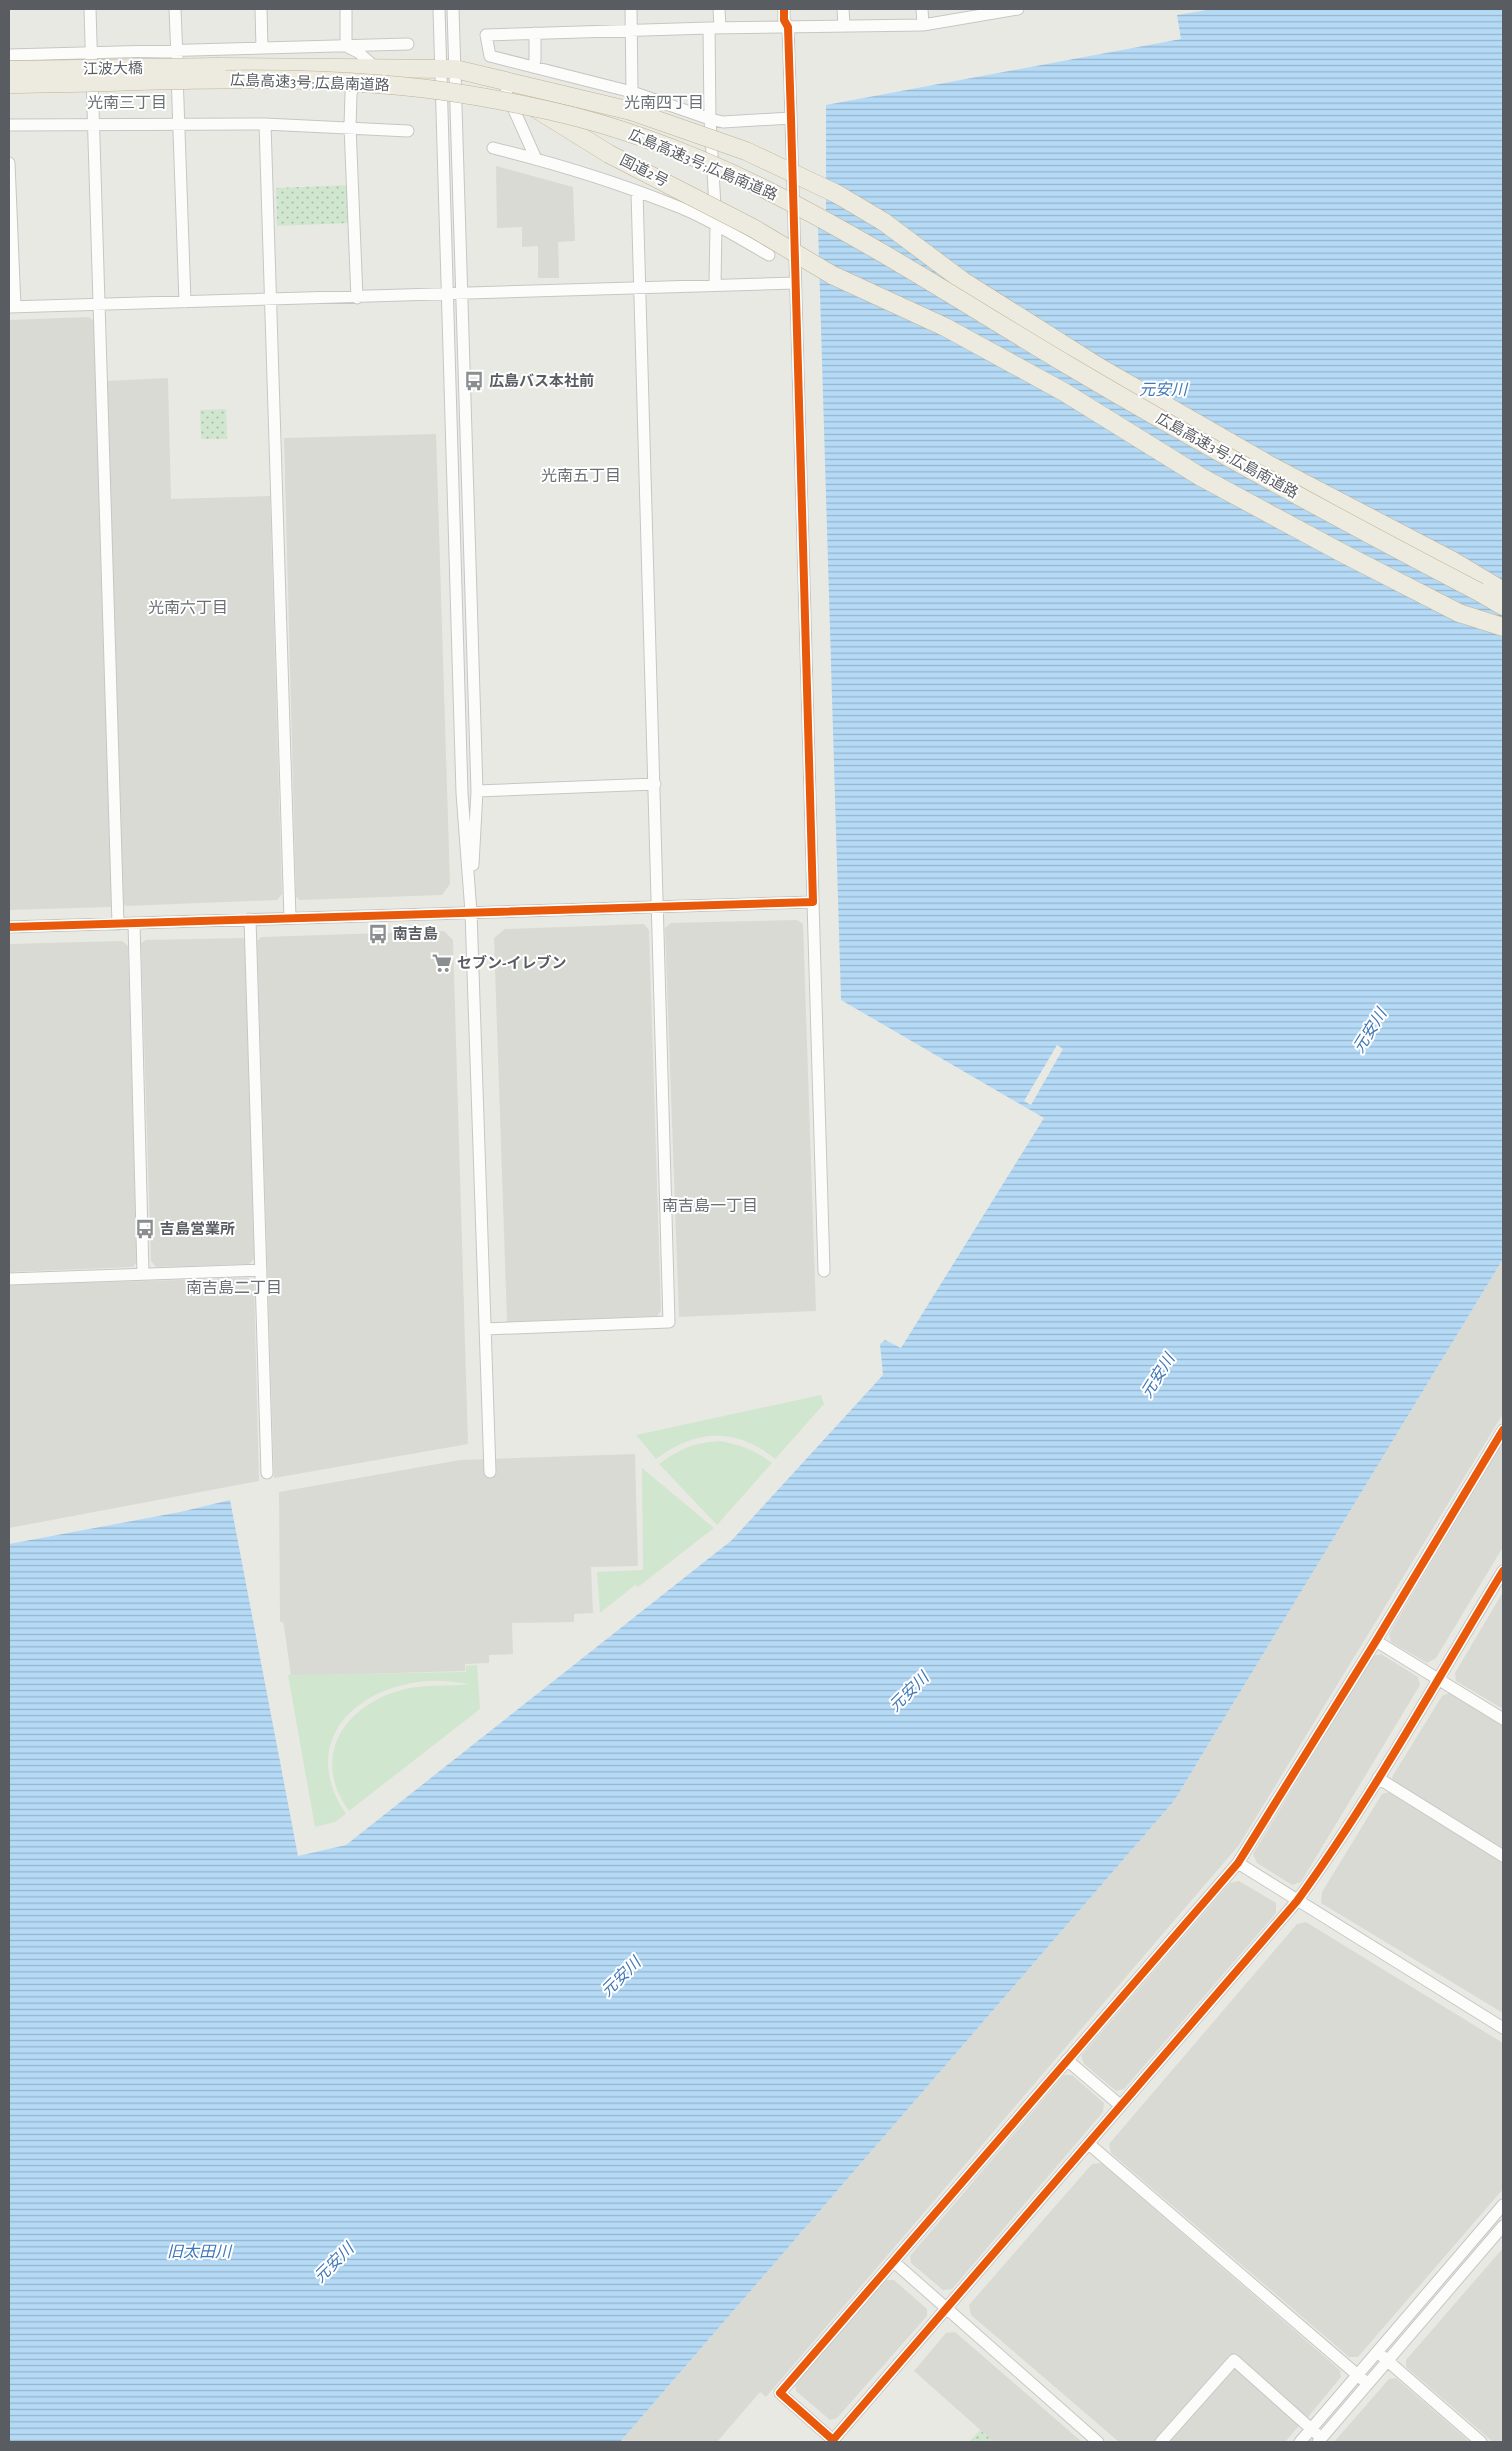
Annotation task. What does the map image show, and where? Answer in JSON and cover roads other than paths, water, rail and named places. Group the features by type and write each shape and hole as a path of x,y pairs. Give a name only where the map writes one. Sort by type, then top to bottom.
{"highway":[{"name":"国道2号","path":"217,67 447,69 502,85 631,111 746,151 837,194 884,222 963,281 1099,367 1273,467 1453,561 1503,591"},
{"name":"江波大橋","path":"9,70 217,67"},
{"name":"広島高速3号;広島南道路","path":"9,84 285,80 375,84 462,93 554,111 624,132 750,181 808,211 871,245 1183,432 1335,517 1503,605"},
{"name":"国道2号","path":"502,85 609,154 736,220 832,274 944,327 1064,392 1201,477 1459,613 1503,628"}],"street":[{"path":"90,9 118,924"},
{"path":"176,9 177,122 185,302"},
{"path":"261,9 262,48"},
{"path":"346,9 346,46"},
{"path":"439,9 447,69 462,294 477,791 471,912"},
{"path":"453,9 447,69 446,294 462,793 471,912 490,1472"},
{"path":"631,9 632,92"},
{"path":"715,285 716,224 710,119 715,28 720,9"},
{"path":"784,9 784,20 788,27 791,118 794,283 824,1271"},
{"path":"843,9 844,26"},
{"path":"922,9 923,24"},
{"path":"791,118 723,122 710,119 632,92 490,56 486,35 923,24 1018,9"},
{"path":"533,67 535,60 535,33"},
{"path":"9,55 408,44"},
{"path":"346,46 358,52 369,67 356,76 351,94 350,126 357,298"},
{"path":"520,64 502,85 536,159"},
{"path":"9,125 177,122 350,126 408,131"},
{"path":"265,124 290,918"},
{"path":"493,148 605,178 672,204 716,224 769,256"},
{"path":"9,163 12,307 357,298 794,283"},
{"path":"485,1328 669,1322 637,192"},
{"path":"477,791 655,784"},
{"path":"9,927 812,902"},
{"path":"250,919 267,1473"},
{"path":"134,924 143,1273"},
{"path":"9,1279 261,1270"},
{"path":"1503,1430 1376,1641 1238,1863 780,2393 833,2440 1297,1901 1323,1865 1378,1778 1503,1571"},
{"path":"1376,1641 1503,1719"},
{"path":"1378,1778 1503,1856"},
{"path":"1238,1863 1503,2028"},
{"path":"1067,2060 1121,2106"},
{"path":"1089,2144 1368,2384"},
{"path":"1300,2442 1502,2210"},
{"path":"1162,2442 1234,2360 1311,2429 1320,2440 1503,2226"},
{"path":"894,2262 1098,2442"},
{"path":"1377,2352 1481,2442"}],"water":[{"name":"元安川","path":"1213,9 1503,9 1503,1259 1174,1801 620,2442 9,2442 9,1544 180,1512 230,1500 298,1856 346,1845 732,1540 883,1375 880,1344 885,1340 901,1348 1044,1118 841,1000 818,227 826,225 826,105 1181,39 1177,15"}],"place":[{"name":"広島バス本社前","path":"474,381"},
{"name":"南吉島","path":"378,934"},
{"name":"セブン-イレブン","path":"442,963"},
{"name":"吉島営業所","path":"145,1229"}],"district":[{"name":"光南三丁目","path":"127,103"},
{"name":"光南四丁目","path":"664,103"},
{"name":"光南五丁目","path":"581,476"},
{"name":"光南六丁目","path":"188,608"},
{"name":"南吉島一丁目","path":"710,1206"},
{"name":"南吉島二丁目","path":"234,1288"}],"water label":[{"name":"旧太田川","path":"199,2252"}]}
